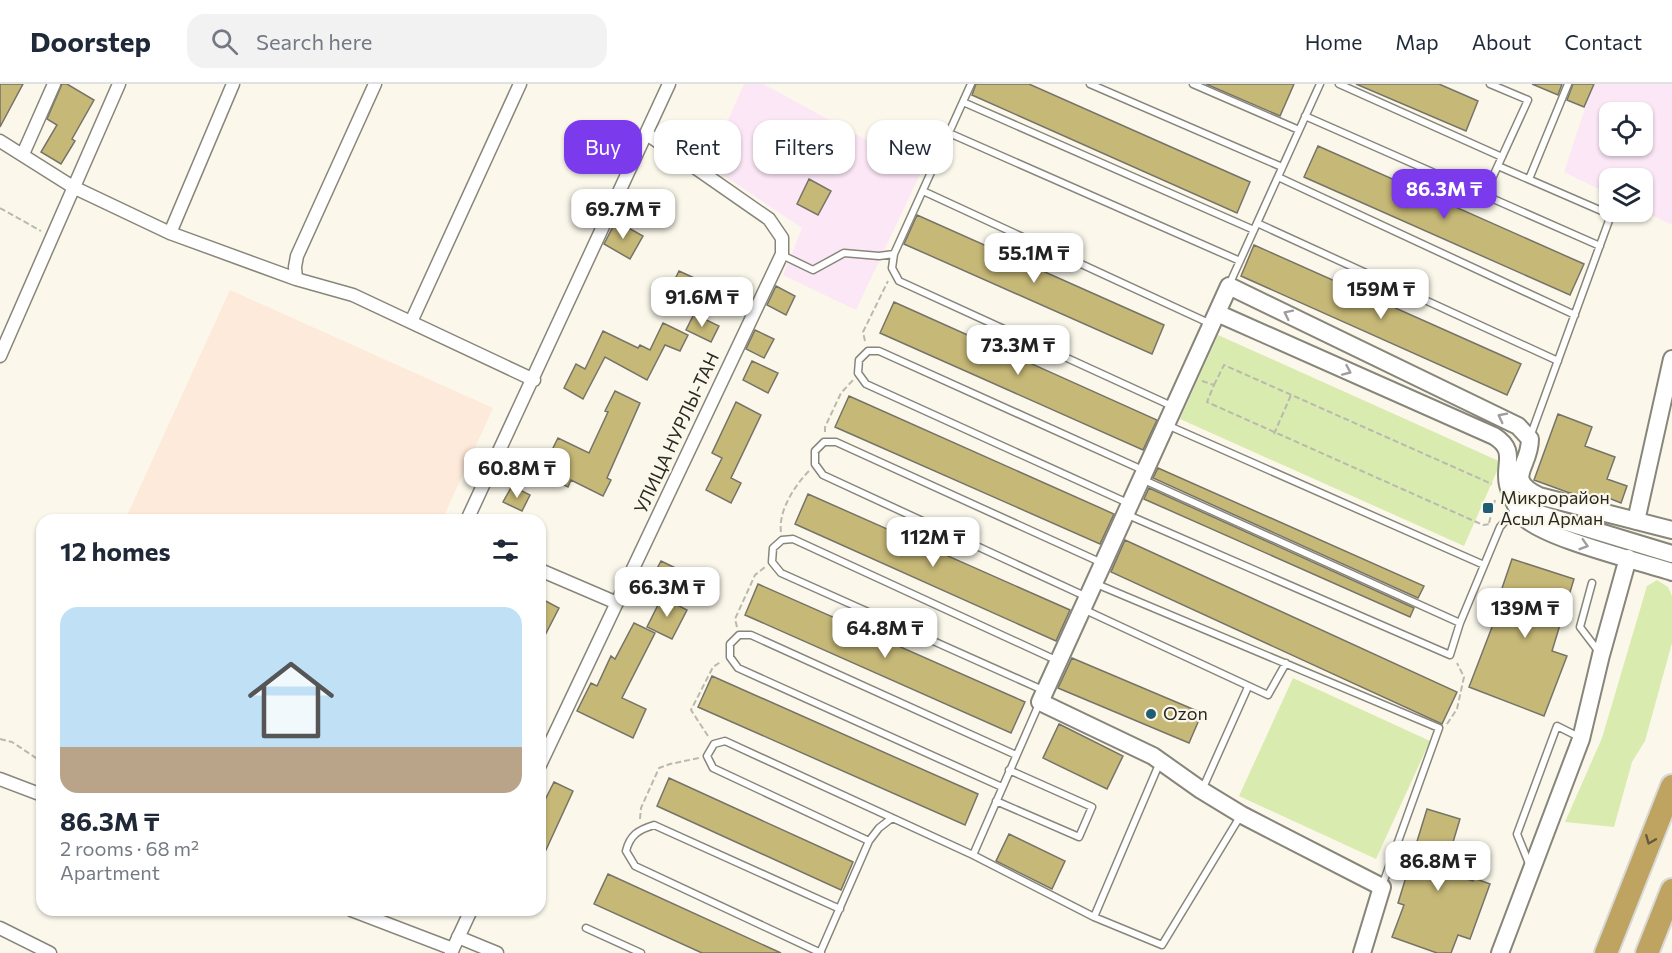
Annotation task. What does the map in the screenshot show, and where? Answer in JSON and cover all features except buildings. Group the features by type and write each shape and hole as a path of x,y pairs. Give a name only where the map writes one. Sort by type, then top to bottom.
{"highway":[{"path":"1606,953 1672,786"},
{"path":"1647,953 1672,890"}],"street":[{"path":"23,154 54,84"},
{"path":"2,348 119,84"},
{"path":"170,233 233,84"},
{"path":"296,279 297,256 375,84"},
{"path":"411,322 520,84"},
{"path":"470,514 534,380 669,84"},
{"path":"647,134 769,219 782,238 782,254"},
{"path":"0,141 73,187 170,233 296,279 353,295 534,380"},
{"name":"УЛИЦА НУРЛЫ-ТАН","path":"546,752 782,254"},
{"path":"1362,953 1382,886 1242,815 1161,762 1043,697 1229,286 1518,426 1530,439 1520,477 1521,484 1526,490 1539,496 1672,530"},
{"path":"1214,318 1494,436 1506,445 1509,453 1508,484 1517,507 1530,522 1557,537 1672,572"},
{"path":"1636,521 1672,360"},
{"path":"1517,507 1672,554"},
{"path":"1500,953 1581,739 1628,558"},
{"path":"546,573 617,603"},
{"path":"0,779 36,793"},
{"path":"368,916 454,946 497,953"},
{"path":"454,946 468,916"},
{"path":"0,928 50,953"}],"lane":[{"path":"953,124 971,84"},
{"path":"1090,84 1282,167"},
{"path":"1192,84 1299,130"},
{"path":"1229,286 1320,84"},
{"path":"1339,84 1502,157"},
{"path":"1484,196 1528,100 1490,84"},
{"path":"1529,179 1568,84"},
{"path":"963,102 1254,230"},
{"path":"1305,116 1600,246"},
{"path":"953,135 1240,261"},
{"path":"1498,166 1611,215 1530,439"},
{"path":"931,174 894,254 893,270 899,281 1174,408"},
{"path":"1278,177 1575,315"},
{"path":"923,191 1214,318"},
{"path":"1257,223 1558,361"},
{"path":"782,254 813,270 844,253 879,256 894,254"},
{"path":"1460,622 879,351 868,351 859,360 858,373 866,384 1128,509 1449,655 1460,622 1500,527 1517,507"},
{"path":"1166,425 1484,565"},
{"path":"1103,563 836,442 824,442 815,451 815,464 823,476 1088,596 1248,687 1268,695 1286,663"},
{"path":"973,855 1043,697 781,573 772,562 773,548 782,540 794,539 1059,661"},
{"path":"1592,583 1580,627 1601,655"},
{"path":"1088,596 1286,663 1439,728 1382,886"},
{"path":"1002,787 738,668 730,657 730,644 739,635 751,634 1016,755"},
{"path":"1201,790 1248,687"},
{"path":"1531,870 1517,834 1557,726 1581,739"},
{"path":"869,841 713,768 707,756 714,744 725,741 973,855 1094,917 1162,945 1242,815"},
{"path":"1094,917 1161,762"},
{"path":"996,801 1079,837 1092,807 1009,770"},
{"path":"840,909 654,825 640,830 629,838 626,851 635,866 820,953 840,909 869,841 879,828 892,818"},
{"path":"586,928 641,953"}],"path":[{"path":"0,208 52,236"},
{"path":"868,351 863,332 893,270"},
{"path":"1499,487 1224,365 1207,402 1274,434 1483,525 1489,523 1500,527"},
{"path":"824,442 825,427 841,393 858,373"},
{"path":"1188,376 1214,385"},
{"path":"1274,434 1291,395"},
{"path":"782,540 779,521 799,481 815,464"},
{"path":"1489,523 1497,496"},
{"path":"739,635 735,619 755,575 772,562"},
{"path":"1439,728 1449,722 1456,709 1464,677 1458,664 1449,655"},
{"path":"714,744 691,710 713,667 730,657"},
{"path":"0,739 12,742 36,758"},
{"path":"640,830 641,808 659,768 707,756"}],"shaded area":[{"path":"744,84 763,84 830,120 753,120 753,174 855,174 855,134 867,140 867,174 920,174 856,310 783,275 802,228 721,174 741,174 741,120 728,120"},
{"path":"1593,84 1672,84 1672,225 1653,216 1653,168 1599,168 1599,189 1564,172"},
{"path":"230,290 493,408 445,514 128,514"}],"green space":[{"path":"1218,335 1501,462 1464,546 1180,419"},
{"path":"1657,580 1668,587 1672,596 1672,643 1645,741 1632,762 1614,827 1565,822 1602,738 1647,586"},
{"path":"1293,678 1430,741 1376,859 1239,796"}],"place":[{"name":"Микрорайон Асыл Арман","path":"1488,508"},
{"name":"Ozon","path":"1151,714"}]}
